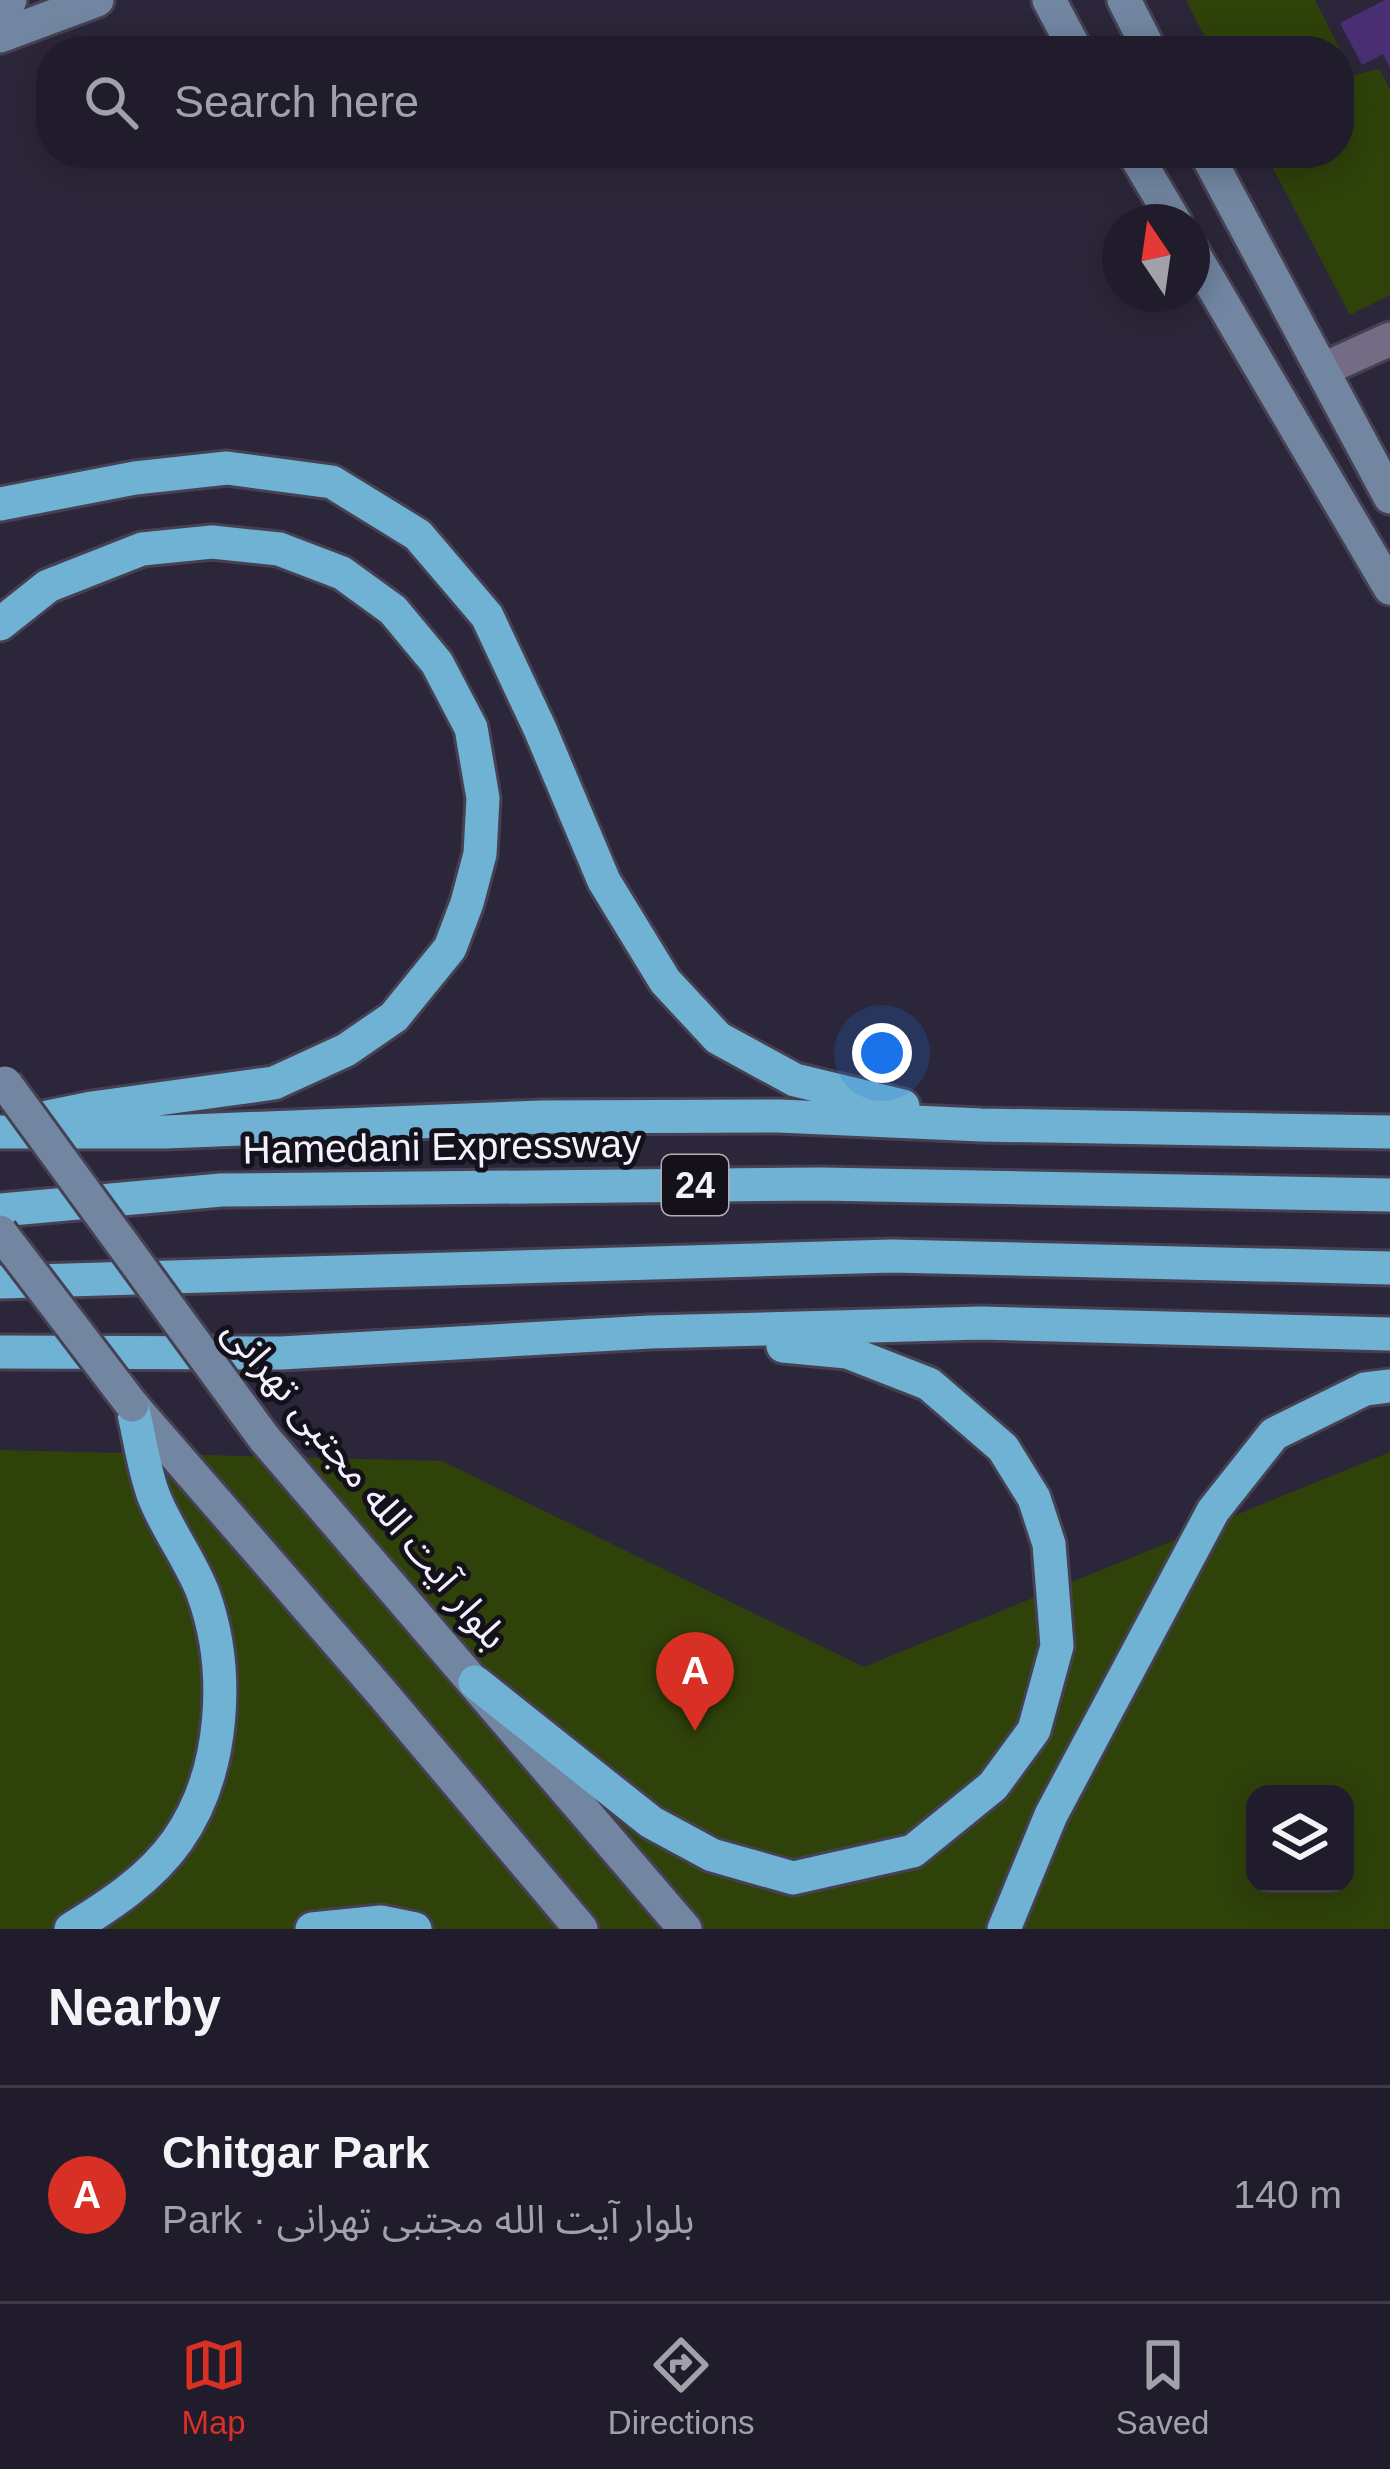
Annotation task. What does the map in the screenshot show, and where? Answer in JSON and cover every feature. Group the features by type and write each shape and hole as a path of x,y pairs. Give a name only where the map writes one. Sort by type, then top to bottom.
{"highway":[{"path":"0,504 135,478 227,468 332,482 418,535 488,616 604,881 665,981 718,1038 795,1080 981,1125"},
{"path":"0,624 48,586 142,549 212,542 279,549 342,573 393,610 423,645 471,728 483,798 479,854 450,949 394,1017 346,1050 274,1084 92,1108 0,1129"},
{"name":"Hamedani Expressway","path":"0,1129 165,1132 542,1117 779,1116 981,1125 1390,1132"},
{"name":"Hamedani Expressway","path":"0,1210 221,1190 775,1184 1390,1195"},
{"name":"24","path":"0,1282 892,1256 1390,1268"},
{"path":"2,1352 281,1353 650,1332 981,1322 1390,1334"},
{"path":"475,1682 651,1822 712,1855 793,1878 914,1851 993,1786 1034,1730 1058,1646 1049,1544 1034,1498 1003,1448 929,1384 847,1352 650,1332"},
{"path":"1004,1929 1051,1815 1213,1511 1274,1434 1365,1389 1390,1386"},
{"path":"71,1929 111,1905 178,1840 210,1770 217,1729 214,1633 203,1593 154,1496 131,1405"},
{"path":"312,1929 381,1922 416,1929"}],"main road":[{"path":"0,4 10,0"},
{"path":"0,36 97,0"},
{"path":"1049,0 1068,36"},
{"path":"1124,0 1142,36"},
{"path":"1143,168 1164,204"},
{"path":"1213,168 1390,497"},
{"path":"1210,282 1390,588"},
{"name":"بلوار آیت الله مجتبی تهرانی","path":"2,1074 265,1438 686,1929"},
{"path":"0,1232 131,1405 581,1929"}],"street":[{"path":"1322,370 1390,339"}],"green space":[{"path":"1186,0 1315,0 1333,36 1204,36"},
{"path":"1379,69 1390,89 1390,295 1350,315 1273,168 1354,168 1354,75"},
{"path":"0,1450 442,1461 864,1667 1390,1452 1390,1929 0,1929"}],"building":[{"path":"1390,0 1390,68 1383,54 1362,65 1354,50 1354,36 1347,36 1340,23"}],"place":[{"name":"Chitgar Park","path":"695,1731"}]}
